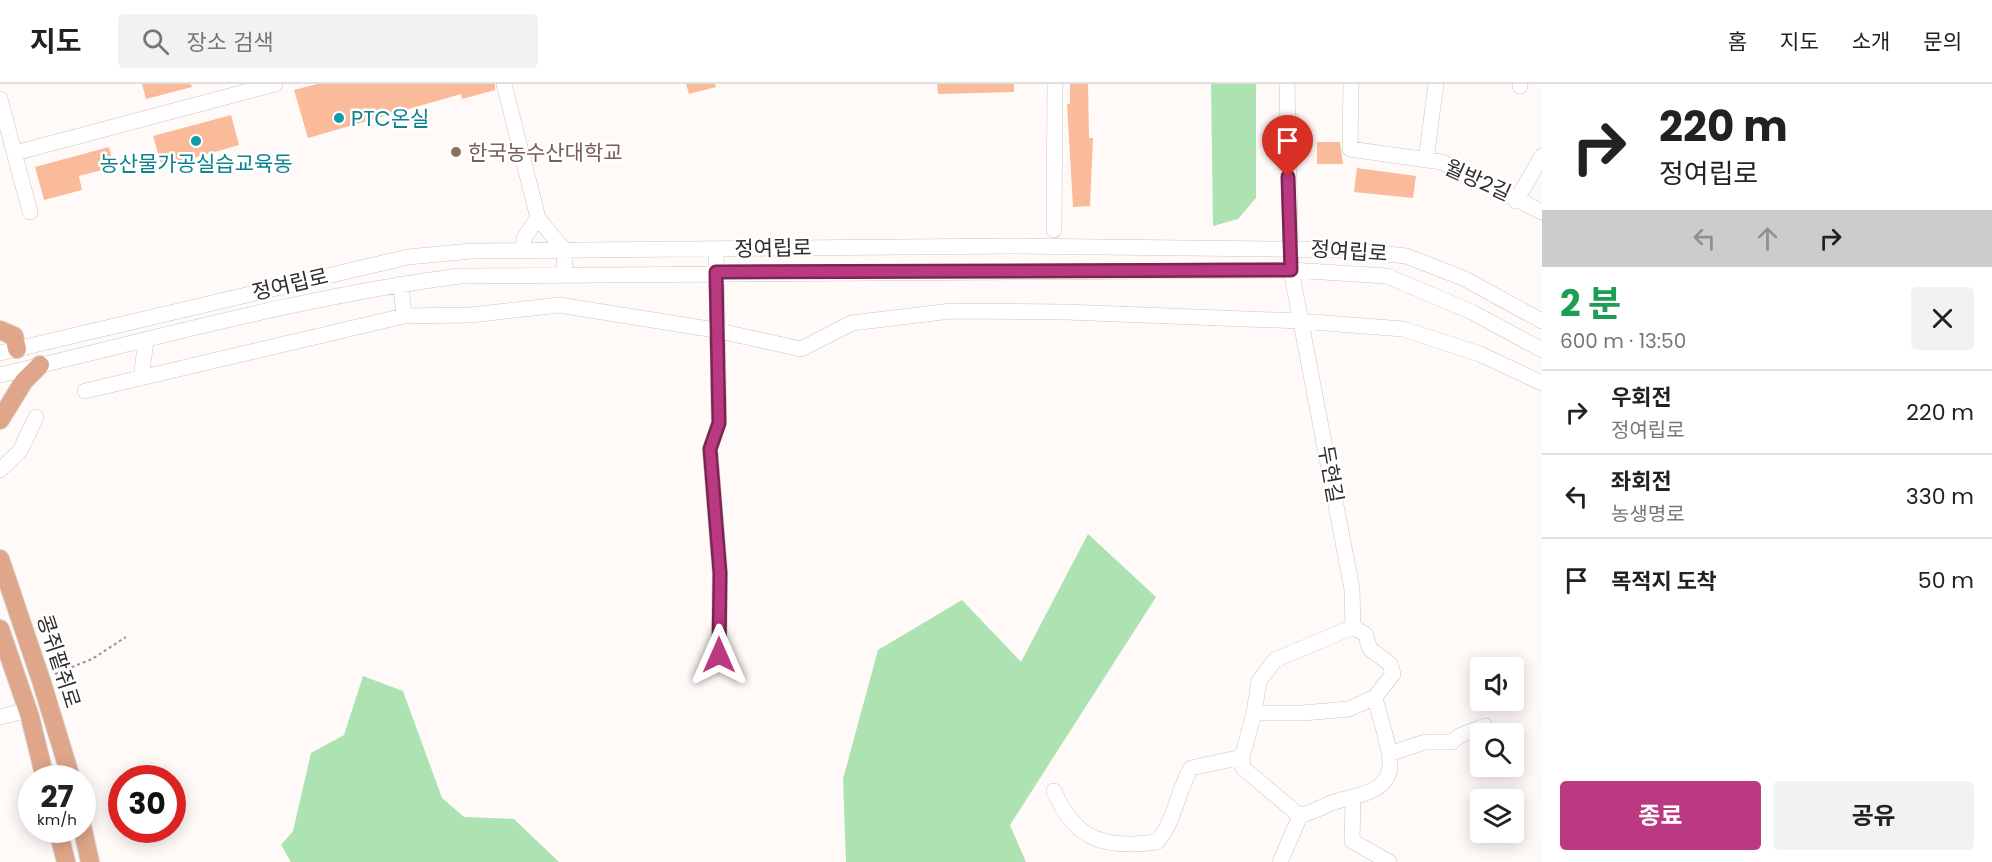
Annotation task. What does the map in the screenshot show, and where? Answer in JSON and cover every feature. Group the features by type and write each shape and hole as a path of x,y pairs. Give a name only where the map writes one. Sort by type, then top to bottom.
{"main road":[{"path":"0,330 14,336 8,351"},
{"path":"0,420 24,381 40,365"},
{"name":"콩쥐팥쥐로","path":"0,559 67,765"},
{"path":"0,628 28,710 42,765"},
{"path":"61,843 66,862"},
{"path":"86,843 90,862"}],"street":[{"path":"15,153 274,84"},
{"path":"504,84 538,218 564,250 565,276"},
{"path":"1055,84 1054,230 1064,239 1080,239 1083,247"},
{"name":"두현길","path":"1287,84 1291,270 1352,589 1353,627"},
{"name":"월방2길","path":"1350,84 1350,149 1442,162 1516,201 1542,156"},
{"name":"월방2길","path":"1426,160 1436,84"},
{"path":"0,99 30,212"},
{"path":"1516,201 1542,212"},
{"path":"523,251 524,238 538,218"},
{"path":"1024,246 1030,237 1044,236 1054,230"},
{"name":"정여립로","path":"8,351 408,257 471,251 1024,246 1290,247 1406,256 1463,278 1542,321"},
{"path":"716,249 719,423 710,449 720,573 719,655"},
{"name":"정여립로","path":"0,375 401,284 460,276 716,272 1291,270 1387,276 1472,312 1542,350"},
{"path":"401,284 404,316"},
{"path":"85,392 404,316 471,315 559,305 716,330 801,349 852,323 951,311 1066,312 1300,321 1403,329 1480,354 1542,383"},
{"path":"141,378 146,341"},
{"path":"0,470 20,451 36,417"},
{"path":"1254,713 1304,714 1349,709 1375,697 1393,674 1390,663 1370,649 1365,634 1353,627 1275,660 1259,681 1254,713 1242,757 1243,768 1300,816"},
{"path":"1280,862 1300,816 1333,803 1369,793 1382,784 1390,770 1389,754 1375,697"},
{"path":"0,717 28,710"},
{"path":"1389,754 1425,742 1452,742 1470,732"},
{"path":"1054,791 1061,807 1076,826 1092,838 1108,843 1133,845 1158,842 1168,830 1182,784 1191,768 1242,757"},
{"path":"1353,799 1352,841 1389,862"}],"path":[{"path":"41,680 92,659 126,637"}],"green space":[{"path":"1211,84 1256,84 1256,198 1238,219 1213,226"},
{"path":"1088,534 1156,597 1010,825 1026,862 846,862 843,779 878,650 962,600 1021,662"},
{"path":"363,676 403,691 442,798 464,817 514,819 559,862 291,862 281,845 293,831 311,753 344,735"}],"building":[{"path":"142,84 191,84 192,87 146,99"},
{"name":"PTC온실","path":"317,84 495,84 495,90 462,99 461,94 308,138 294,90"},
{"path":"686,84 715,84 716,87 689,94"},
{"path":"937,84 1014,84 1014,92 938,94"},
{"path":"1070,84 1088,84 1089,138 1093,138 1090,206 1073,207 1067,104 1070,104"},
{"name":"농산물가공실습교육동","path":"231,115 239,145 162,167 153,136"},
{"path":"1317,142 1340,142 1343,164 1317,164"},
{"path":"109,147 114,167 79,176 82,190 44,200 35,167"},
{"path":"1357,168 1416,176 1413,198 1354,192"}],"place":[{"name":"PTC온실","path":"339,118"},
{"name":"농산물가공실습교육동","path":"196,141"},
{"name":"한국농수산대학교","path":"456,152"}],"route":[{"path":"719,655 720,573 710,449 719,423 716,272 1291,270 1288,177"}]}
